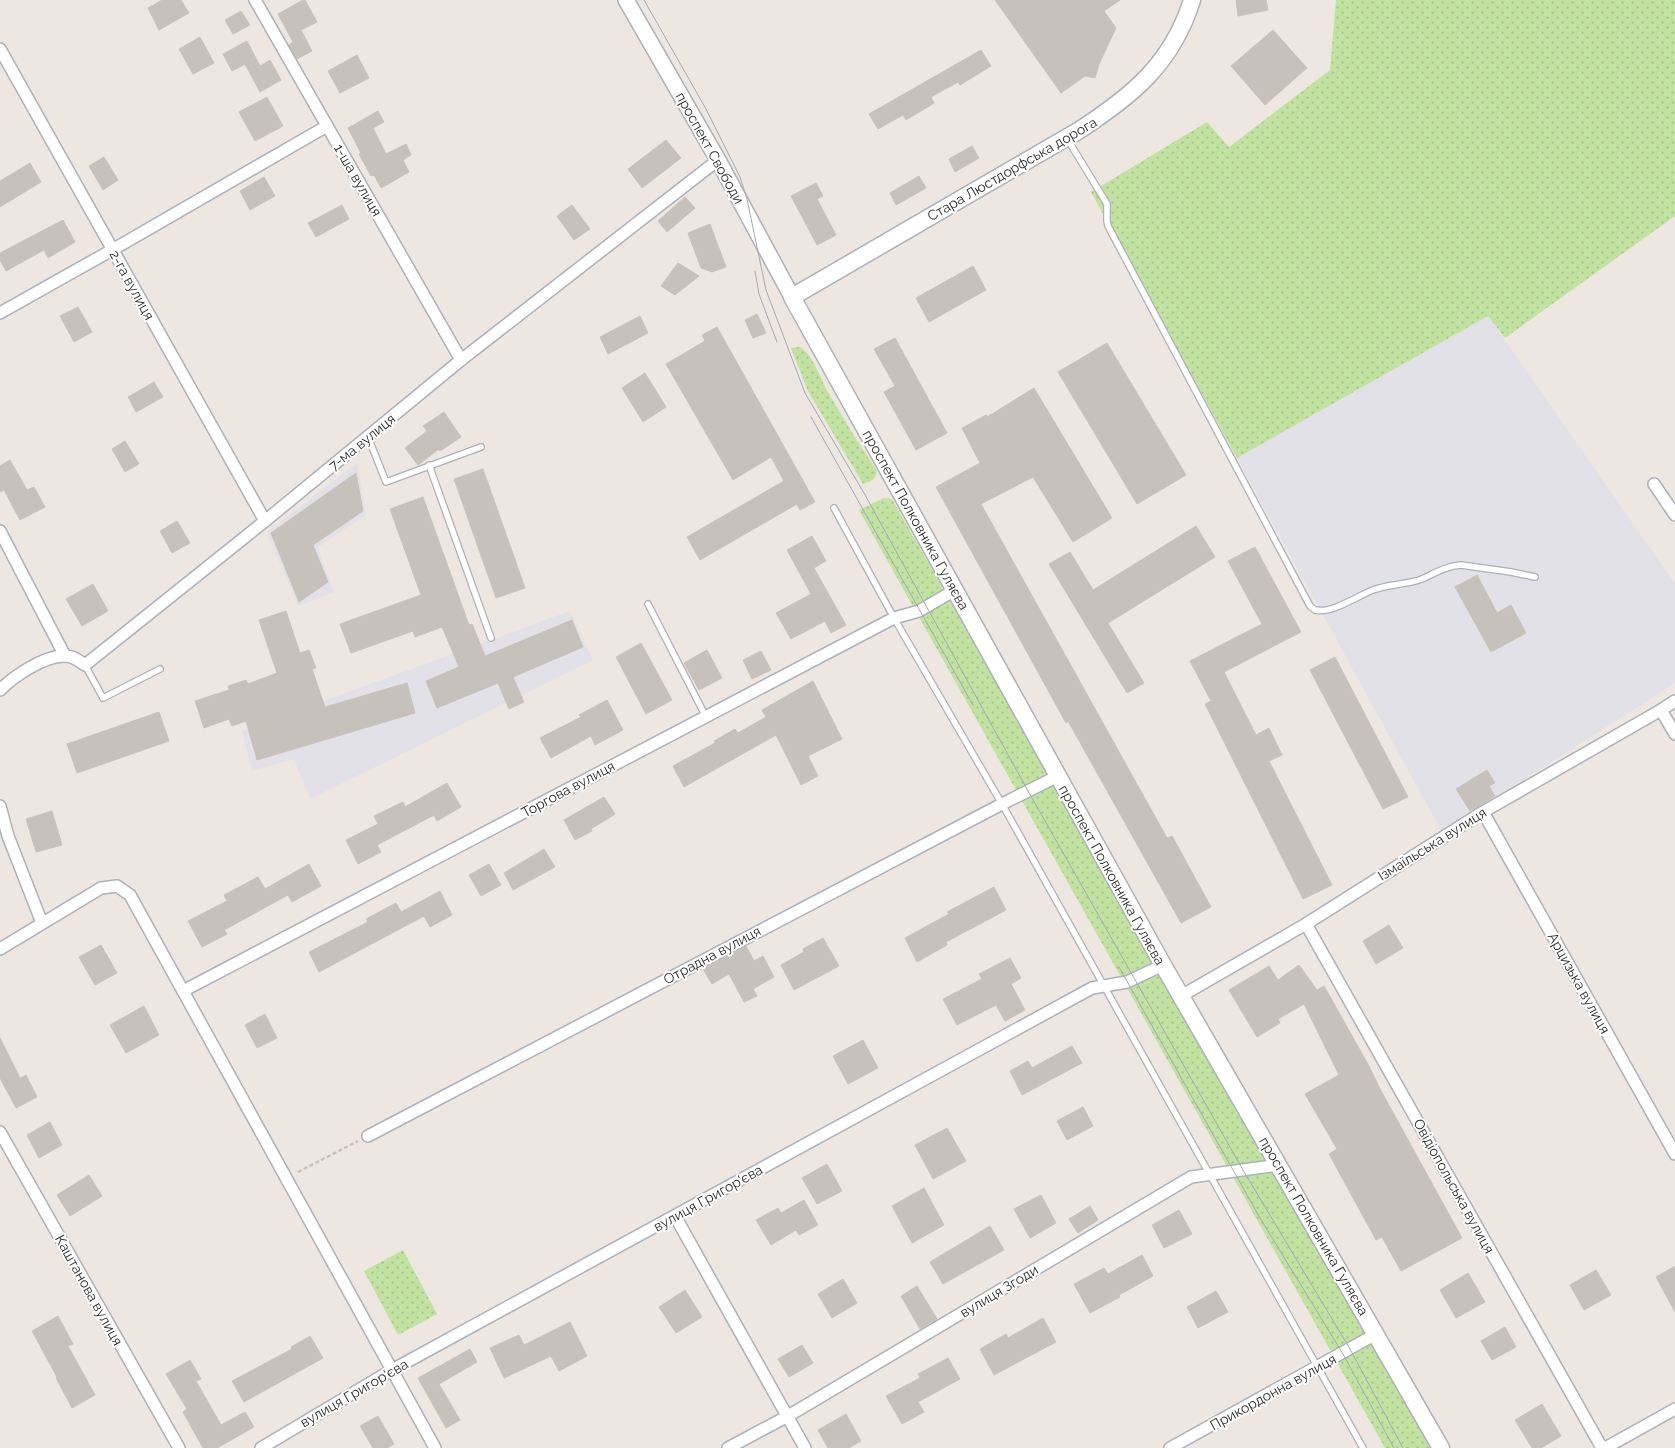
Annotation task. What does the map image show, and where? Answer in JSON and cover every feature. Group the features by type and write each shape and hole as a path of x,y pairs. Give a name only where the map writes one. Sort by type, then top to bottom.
{"main road":[{"name":"Стара Люстдорфська дорога","path":"792,297 1067,138 1108,112 1143,82 1160,64 1175,41 1187,16 1192,0"},
{"name":"проспект Полковника Гуляєва","path":"792,297 1163,965 1441,1448"}],"street":[{"name":"1-ша вулиця","path":"255,0 461,360"},
{"name":"проспект Свободи","path":"626,0 718,160 792,297"},
{"name":"2-га вулиця","path":"0,48 265,521"},
{"path":"0,313 327,126"},
{"name":"7-ма вулиця","path":"85,665 265,521 461,360 718,160"},
{"path":"1654,484 1675,515"},
{"path":"0,531 65,656"},
{"name":"Торгова вулиця","path":"183,991 894,618 919,611 955,590"},
{"path":"0,690 26,669 46,660 65,656 76,658 85,665"},
{"name":"Ізмаїльська вулиця","path":"1181,996 1306,924 1483,812 1675,701"},
{"path":"1661,710 1675,734"},
{"name":"Отрадна вулиця","path":"368,1136 1058,776"},
{"path":"0,806 8,836 42,923"},
{"name":"Арцизька вулиця","path":"1483,812 1675,1154"},
{"path":"0,949 101,888 117,886 130,895 435,1448"},
{"name":"Овідіопольська вулиця","path":"1306,924 1604,1448"},
{"name":"вулиця Григор'єва","path":"261,1448 392,1370 1092,988 1127,982 1163,965"},
{"name":"Каштанова вулиця","path":"0,1132 179,1448"},
{"name":"вулиця Згоди","path":"728,1448 788,1416 1191,1177 1279,1165"},
{"path":"675,1216 805,1448"},
{"name":"Прикордонна вулиця","path":"1170,1448 1376,1334"},
{"path":"1604,1448 1675,1409"}],"lane":[{"path":"1067,138 1107,204 1106,221 1108,226 1310,606 1315,610 1325,610 1352,601 1373,590 1421,579 1433,572 1454,566 1501,570 1535,577"},
{"path":"368,437 386,482 481,447"},
{"path":"429,466 491,638"},
{"path":"834,508 894,618 1002,804 1363,1448"},
{"path":"648,604 706,717"},
{"path":"85,665 103,698 160,669"}],"path":[{"path":"286,1178 368,1136"}],"shaded area":[{"path":"1488,316 1675,584 1675,683 1442,832 1237,458"},
{"path":"357,463 366,515 318,547 334,592 298,606 267,532"},
{"path":"570,611 593,660 310,799 294,759 252,771 242,731"}],"green space":[{"path":"1336,0 1675,0 1675,216 1505,338 1488,316 1237,458 1091,192 1207,122 1229,147 1330,70"},
{"path":"800,347 813,362 834,402 877,471 875,478 869,482 863,484 808,391 791,348"},
{"path":"884,498 892,499 1431,1448 1385,1448 859,510"},
{"path":"403,1250 437,1314 398,1335 364,1271"}],"building":[{"path":"162,0 181,0 189,13 159,30 148,8"},
{"path":"305,0 317,22 301,30 312,51 297,59 289,45 293,42 278,14"},
{"path":"995,0 1120,0 1104,11 1116,28 1099,64 1095,78 1085,76 1061,93"},
{"path":"1236,0 1266,0 1268,10 1238,16"},
{"path":"241,11 250,25 233,34 225,20"},
{"path":"1273,30 1307,68 1265,105 1231,66"},
{"path":"200,37 214,63 193,74 179,49"},
{"path":"247,41 260,66 270,60 281,80 260,92 245,64 232,71 223,54"},
{"path":"981,50 991,66 960,85 958,82 931,97 934,103 906,120 903,115 878,129 869,114"},
{"path":"357,55 369,78 340,93 328,71"},
{"path":"267,97 283,126 255,141 239,112"},
{"path":"378,111 384,122 373,128 386,154 406,144 411,155 403,160 409,172 381,188 374,175 371,176 348,128"},
{"path":"666,140 681,158 642,188 628,169"},
{"path":"972,146 979,158 955,172 949,159"},
{"path":"104,157 118,180 103,190 89,166"},
{"path":"30,163 41,182 0,207 0,181"},
{"path":"919,176 926,188 896,205 890,193"},
{"path":"264,177 275,196 250,210 240,191"},
{"path":"816,183 823,196 817,199 836,235 817,245 791,196"},
{"path":"685,197 695,208 667,232 658,221"},
{"path":"342,205 349,219 316,237 308,223"},
{"path":"572,205 590,229 574,240 557,216"},
{"path":"63,220 75,242 48,258 44,250 6,271 0,260 0,253"},
{"path":"710,224 726,267 712,272 701,268 688,233"},
{"path":"678,263 699,276 675,295 661,286"},
{"path":"973,266 986,290 929,322 916,298"},
{"path":"78,307 92,332 74,342 60,316"},
{"path":"757,314 766,333 753,338 745,320"},
{"path":"640,316 648,333 608,354 600,337"},
{"path":"717,327 815,502 800,510 797,504 700,560 687,537 784,481 771,457 733,480 666,364 705,341 702,335"},
{"path":"895,338 947,433 916,450 884,392 895,386 874,349"},
{"path":"1107,343 1186,475 1137,504 1058,372"},
{"path":"645,373 666,407 643,422 622,388"},
{"path":"154,382 163,397 136,412 128,397"},
{"path":"1034,388 1112,518 1073,542 1033,477 981,504 1167,838 1172,836 1211,907 1181,923 1068,721 1066,723 936,487 980,463 962,428 986,415 987,417"},
{"path":"444,412 461,437 440,451 439,449 418,465 405,448 427,431 423,426"},
{"path":"125,441 139,464 125,472 112,449"},
{"path":"10,460 27,490 34,487 45,507 20,520 4,490 0,492 0,466"},
{"path":"483,469 525,588 496,598 454,479"},
{"path":"356,473 363,511 313,545 328,582 299,602 271,533"},
{"path":"423,497 469,625 472,624 485,656 572,620 583,647 513,677 524,702 509,709 498,683 437,708 426,681 459,667 442,627 415,637 413,631 351,653 340,624 421,595 390,509"},
{"path":"177,521 190,543 172,553 160,531"},
{"path":"1196,526 1215,557 1108,623 1144,683 1127,693 1049,564 1070,552 1093,590"},
{"path":"812,536 826,561 814,568 846,625 831,633 825,621 791,639 776,613 811,594 787,550"},
{"path":"1255,547 1301,632 1224,672 1256,735 1269,728 1282,755 1269,761 1332,885 1303,899 1205,704 1211,701 1190,661 1262,624 1228,561"},
{"path":"1477,575 1497,613 1511,605 1526,633 1491,652 1455,587"},
{"path":"93,584 108,611 82,626 66,599"},
{"path":"286,611 300,653 309,650 316,668 312,669 325,707 407,683 415,713 257,760 246,721 232,726 229,719 204,728 195,701 229,690 228,686 246,680 248,684 277,673 259,620"},
{"path":"641,643 672,700 646,714 616,657"},
{"path":"707,650 722,678 699,690 684,663"},
{"path":"761,651 771,670 752,679 743,660"},
{"path":"1335,657 1408,797 1383,809 1310,670"},
{"path":"813,681 842,739 808,756 818,776 801,785 776,735 684,787 673,766 715,743 714,741 735,729 738,733 766,717 762,710"},
{"path":"607,700 623,730 595,745 591,736 551,758 540,738 581,717 579,715"},
{"path":"159,712 169,741 77,773 67,744"},
{"path":"1487,770 1495,783 1489,786 1495,796 1470,811 1456,789"},
{"path":"447,783 461,807 437,821 434,815 377,845 381,852 358,864 346,840 378,824 374,816 403,802 405,807"},
{"path":"604,797 615,814 591,829 592,831 575,840 564,820"},
{"path":"52,811 62,845 36,852 26,819"},
{"path":"544,849 555,867 513,890 504,873"},
{"path":"309,864 321,886 292,902 288,895 224,930 227,934 202,947 188,921 227,901 224,895 258,877 265,889"},
{"path":"489,864 501,885 481,896 469,875"},
{"path":"994,887 1006,910 946,942 947,945 917,962 905,938 949,914 947,912"},
{"path":"440,891 452,915 430,927 424,916 319,972 309,952 368,922 366,919 396,903 401,912"},
{"path":"1389,925 1403,948 1376,964 1363,941"},
{"path":"823,938 839,966 794,990 781,965 804,952 803,949"},
{"path":"101,945 117,973 95,985 79,957"},
{"path":"746,946 754,961 763,956 774,977 753,989 757,996 744,1002 729,974 712,984 703,969"},
{"path":"1010,958 1021,978 1011,984 1025,1010 1005,1021 996,1005 957,1025 943,999 982,979 979,974"},
{"path":"1299,965 1317,990 1324,986 1462,1238 1401,1271 1382,1237 1376,1240 1329,1154 1337,1149 1305,1094 1339,1075 1304,1004 1278,1019 1280,1023 1257,1037 1229,990 1269,966 1278,980"},
{"path":"144,1006 159,1035 126,1053 110,1025"},
{"path":"265,1014 277,1038 257,1048 245,1025"},
{"path":"0,1038 20,1078 26,1075 37,1097 16,1108 0,1078"},
{"path":"863,1040 878,1068 848,1084 833,1056"},
{"path":"1072,1046 1082,1063 1022,1095 1010,1071 1028,1061 1032,1068"},
{"path":"1083,1107 1093,1126 1067,1140 1057,1121"},
{"path":"50,1122 62,1145 39,1158 27,1135"},
{"path":"947,1128 966,1161 933,1179 915,1145"},
{"path":"827,1164 842,1191 817,1204 802,1178"},
{"path":"89,1175 102,1196 70,1216 57,1195"},
{"path":"924,1188 944,1225 912,1243 892,1206"},
{"path":"1041,1195 1056,1223 1030,1238 1014,1209"},
{"path":"804,1200 818,1225 799,1235 796,1230 771,1245 756,1220 778,1208 781,1213"},
{"path":"1090,1206 1098,1220 1078,1233 1069,1219"},
{"path":"1179,1210 1192,1234 1164,1248 1152,1225"},
{"path":"990,1226 1004,1250 943,1284 930,1262"},
{"path":"1142,1255 1153,1276 1090,1313 1074,1284 1104,1268 1108,1274"},
{"path":"1675,1266 1675,1312 1656,1277"},
{"path":"1596,1270 1611,1295 1584,1310 1570,1285"},
{"path":"1468,1273 1485,1302 1456,1318 1440,1290"},
{"path":"843,1279 857,1303 832,1318 818,1294"},
{"path":"917,1286 937,1319 920,1329 901,1296"},
{"path":"685,1290 702,1317 676,1333 659,1307"},
{"path":"1216,1291 1228,1312 1198,1328 1187,1307"},
{"path":"58,1316 73,1344 68,1346 95,1395 72,1408 32,1331"},
{"path":"1043,1318 1056,1342 994,1375 980,1349 1006,1334 1008,1338"},
{"path":"570,1322 587,1356 559,1371 551,1356 504,1378 490,1348 519,1335 524,1345"},
{"path":"1505,1327 1516,1347 1492,1360 1481,1341"},
{"path":"310,1336 323,1358 244,1402 232,1381 292,1349 291,1347"},
{"path":"802,1345 813,1363 789,1377 778,1359"},
{"path":"470,1349 477,1362 439,1384 460,1420 446,1428 418,1378"},
{"path":"948,1358 960,1379 918,1402 924,1412 902,1424 886,1396 920,1378 918,1374"},
{"path":"190,1360 201,1379 196,1381 221,1425 245,1412 254,1427 217,1448 203,1448 183,1412 187,1409 166,1374"},
{"path":"1542,1404 1561,1436 1541,1448 1532,1448 1515,1420"},
{"path":"846,1414 861,1441 849,1448 828,1448 818,1430"},
{"path":"378,1416 394,1444 387,1448 373,1448 360,1426"}],"tram line":[{"path":"644,0 706,109 740,177 747,199 766,290 805,393 864,493 1028,791 1243,1170 1350,1349 1403,1448"},
{"path":"755,271 759,294 777,342"},
{"path":"811,417 973,705"},
{"path":"1119,967 1260,1218 1343,1354 1394,1448"}]}
